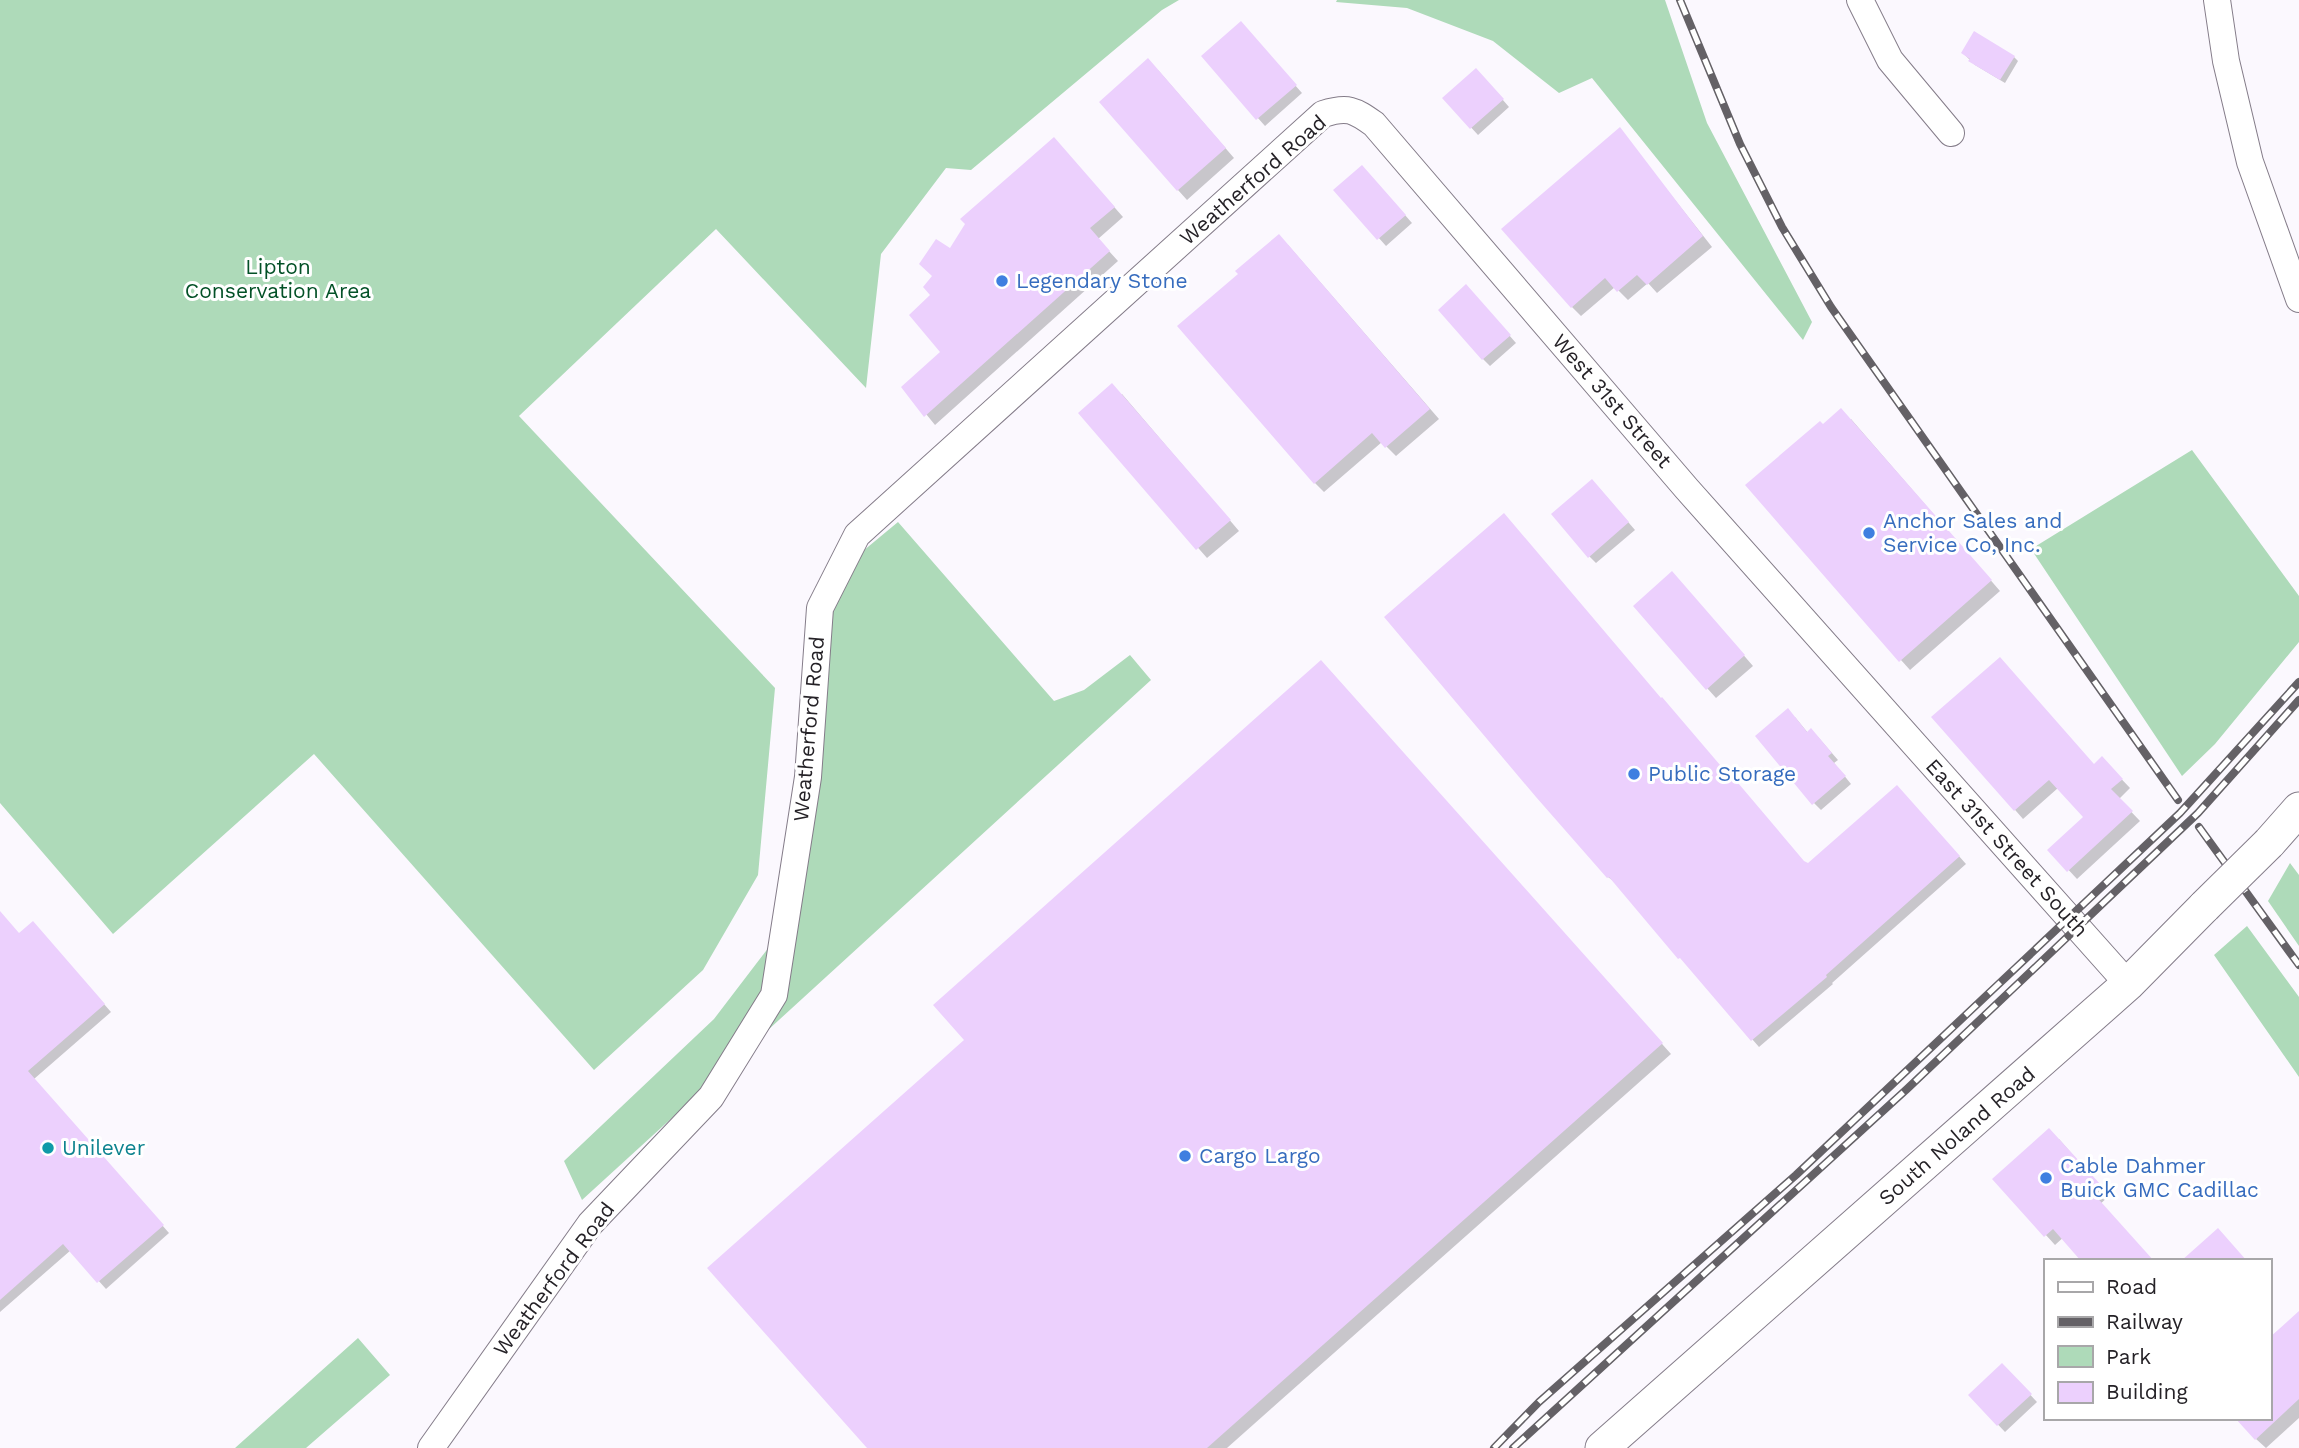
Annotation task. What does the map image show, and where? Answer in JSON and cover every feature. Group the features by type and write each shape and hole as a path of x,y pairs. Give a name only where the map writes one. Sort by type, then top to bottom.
{"main road":[{"name":"South Noland Road","path":"1602,1448 2128,984 2269,843 2299,809"}],"street":[{"path":"1860,0 1890,60 1951,133"},
{"path":"2217,0 2227,61 2250,162 2299,299"},
{"name":"West 31st Street","path":"1330,112 1338,109 1354,110 1374,124 1687,489 1885,711"},
{"name":"Weatherford Road","path":"431,1448 590,1224 711,1097 774,995 808,777 820,608 857,535 1324,114 1330,112"},
{"name":"East 31st Street South","path":"1885,711 2128,984"}],"green space":[{"name":"Lipton Conservation Area","path":"0,0 1179,0 1162,10 971,170 946,168 881,254 866,388 716,229 519,416 775,688 758,875 703,970 594,1070 314,754 113,934 0,803"},
{"path":"1665,0 1707,123 1812,322 1803,340 1592,78 1559,93 1493,41 1407,8 1336,2"},
{"path":"2192,450 2299,596 2299,642 2215,744 2182,776 2031,549"},
{"path":"898,522 1054,701 1084,690 1130,655 1151,680 582,1200 564,1161 714,1019 769,947 826,597 857,556"},
{"path":"2290,863 2299,875 2299,946 2268,901"},
{"path":"2247,926 2299,997 2299,1077 2214,955"},
{"path":"358,1338 390,1375 306,1448 235,1448"}],"building":[{"path":"1241,21 1297,85 1256,120 1201,56"},
{"path":"1974,31 2015,56 2000,80 1968,61 1970,59 1961,53"},
{"path":"1148,58 1226,148 1177,191 1099,102"},
{"path":"1476,68 1504,99 1470,129 1442,98"},
{"path":"1620,127 1703,236 1647,285 1637,275 1617,292 1605,278 1571,308 1501,229"},
{"name":"Legendary Stone","path":"1054,137 1115,207 1090,228 1110,251 924,417 901,387 940,352 909,315 930,295 923,287 932,276 919,264 936,239 950,248 965,224 960,219"},
{"path":"1362,165 1406,215 1377,240 1333,190"},
{"path":"1279,234 1430,409 1385,448 1372,433 1314,484 1177,326 1238,274 1235,271"},
{"path":"1466,284 1511,335 1482,360 1438,310"},
{"path":"1112,383 1231,520 1196,550 1078,413"},
{"name":"Anchor Sales and Service Co, Inc.","path":"1841,408 1992,580 1899,662 1745,485 1820,421 1823,424"},
{"path":"1592,479 1629,522 1588,558 1551,514"},
{"path":"1504,513 1804,861 1808,863 1897,785 1960,856 1826,975 1827,977 1751,1041 1536,797 1384,617"},
{"path":"1672,571 1745,655 1706,690 1633,606"},
{"path":"2000,657 2094,764 2102,756 2123,779 2111,789 2133,811 2067,872 2047,850 2083,817 2049,780 2014,811 1931,717"},
{"name":"Cargo Largo","path":"1321,660 1663,1043 1207,1448 867,1448 707,1268 964,1040 933,1005"},
{"path":"1788,708 1807,732 1811,728 1832,753 1828,756 1846,776 1812,805 1755,736"},
{"name":"Unilever","path":"0,911 19,933 33,921 105,1004 28,1071 164,1225 97,1283 63,1244 0,1300"},
{"path":"2049,1128 2101,1185 2093,1193 2152,1259 2079,1259 2053,1229 2044,1237 1992,1179"},
{"path":"2218,1228 2245,1259 2183,1259"},
{"path":"2299,1311 2299,1399 2255,1440 2237,1420 2271,1420 2271,1336"},
{"path":"2002,1363 2032,1394 1997,1426 1968,1395"}],"railway":[{"path":"1680,0 1740,144 1782,227 1831,307 2178,800"},
{"path":"1494,1448 1539,1402 1796,1175 2180,813 2299,682"},
{"path":"1513,1448 1907,1089 2198,813 2299,700"},
{"path":"2199,827 2299,965"}],"place":[{"name":"Legendary Stone","path":"1002,281"},
{"name":"Anchor Sales and Service Co, Inc.","path":"1869,533"},
{"name":"Public Storage","path":"1634,774"},
{"name":"Unilever","path":"48,1148"},
{"name":"Cargo Largo","path":"1185,1156"},
{"name":"Cable Dahmer Buick GMC Cadillac","path":"2046,1178"}]}
